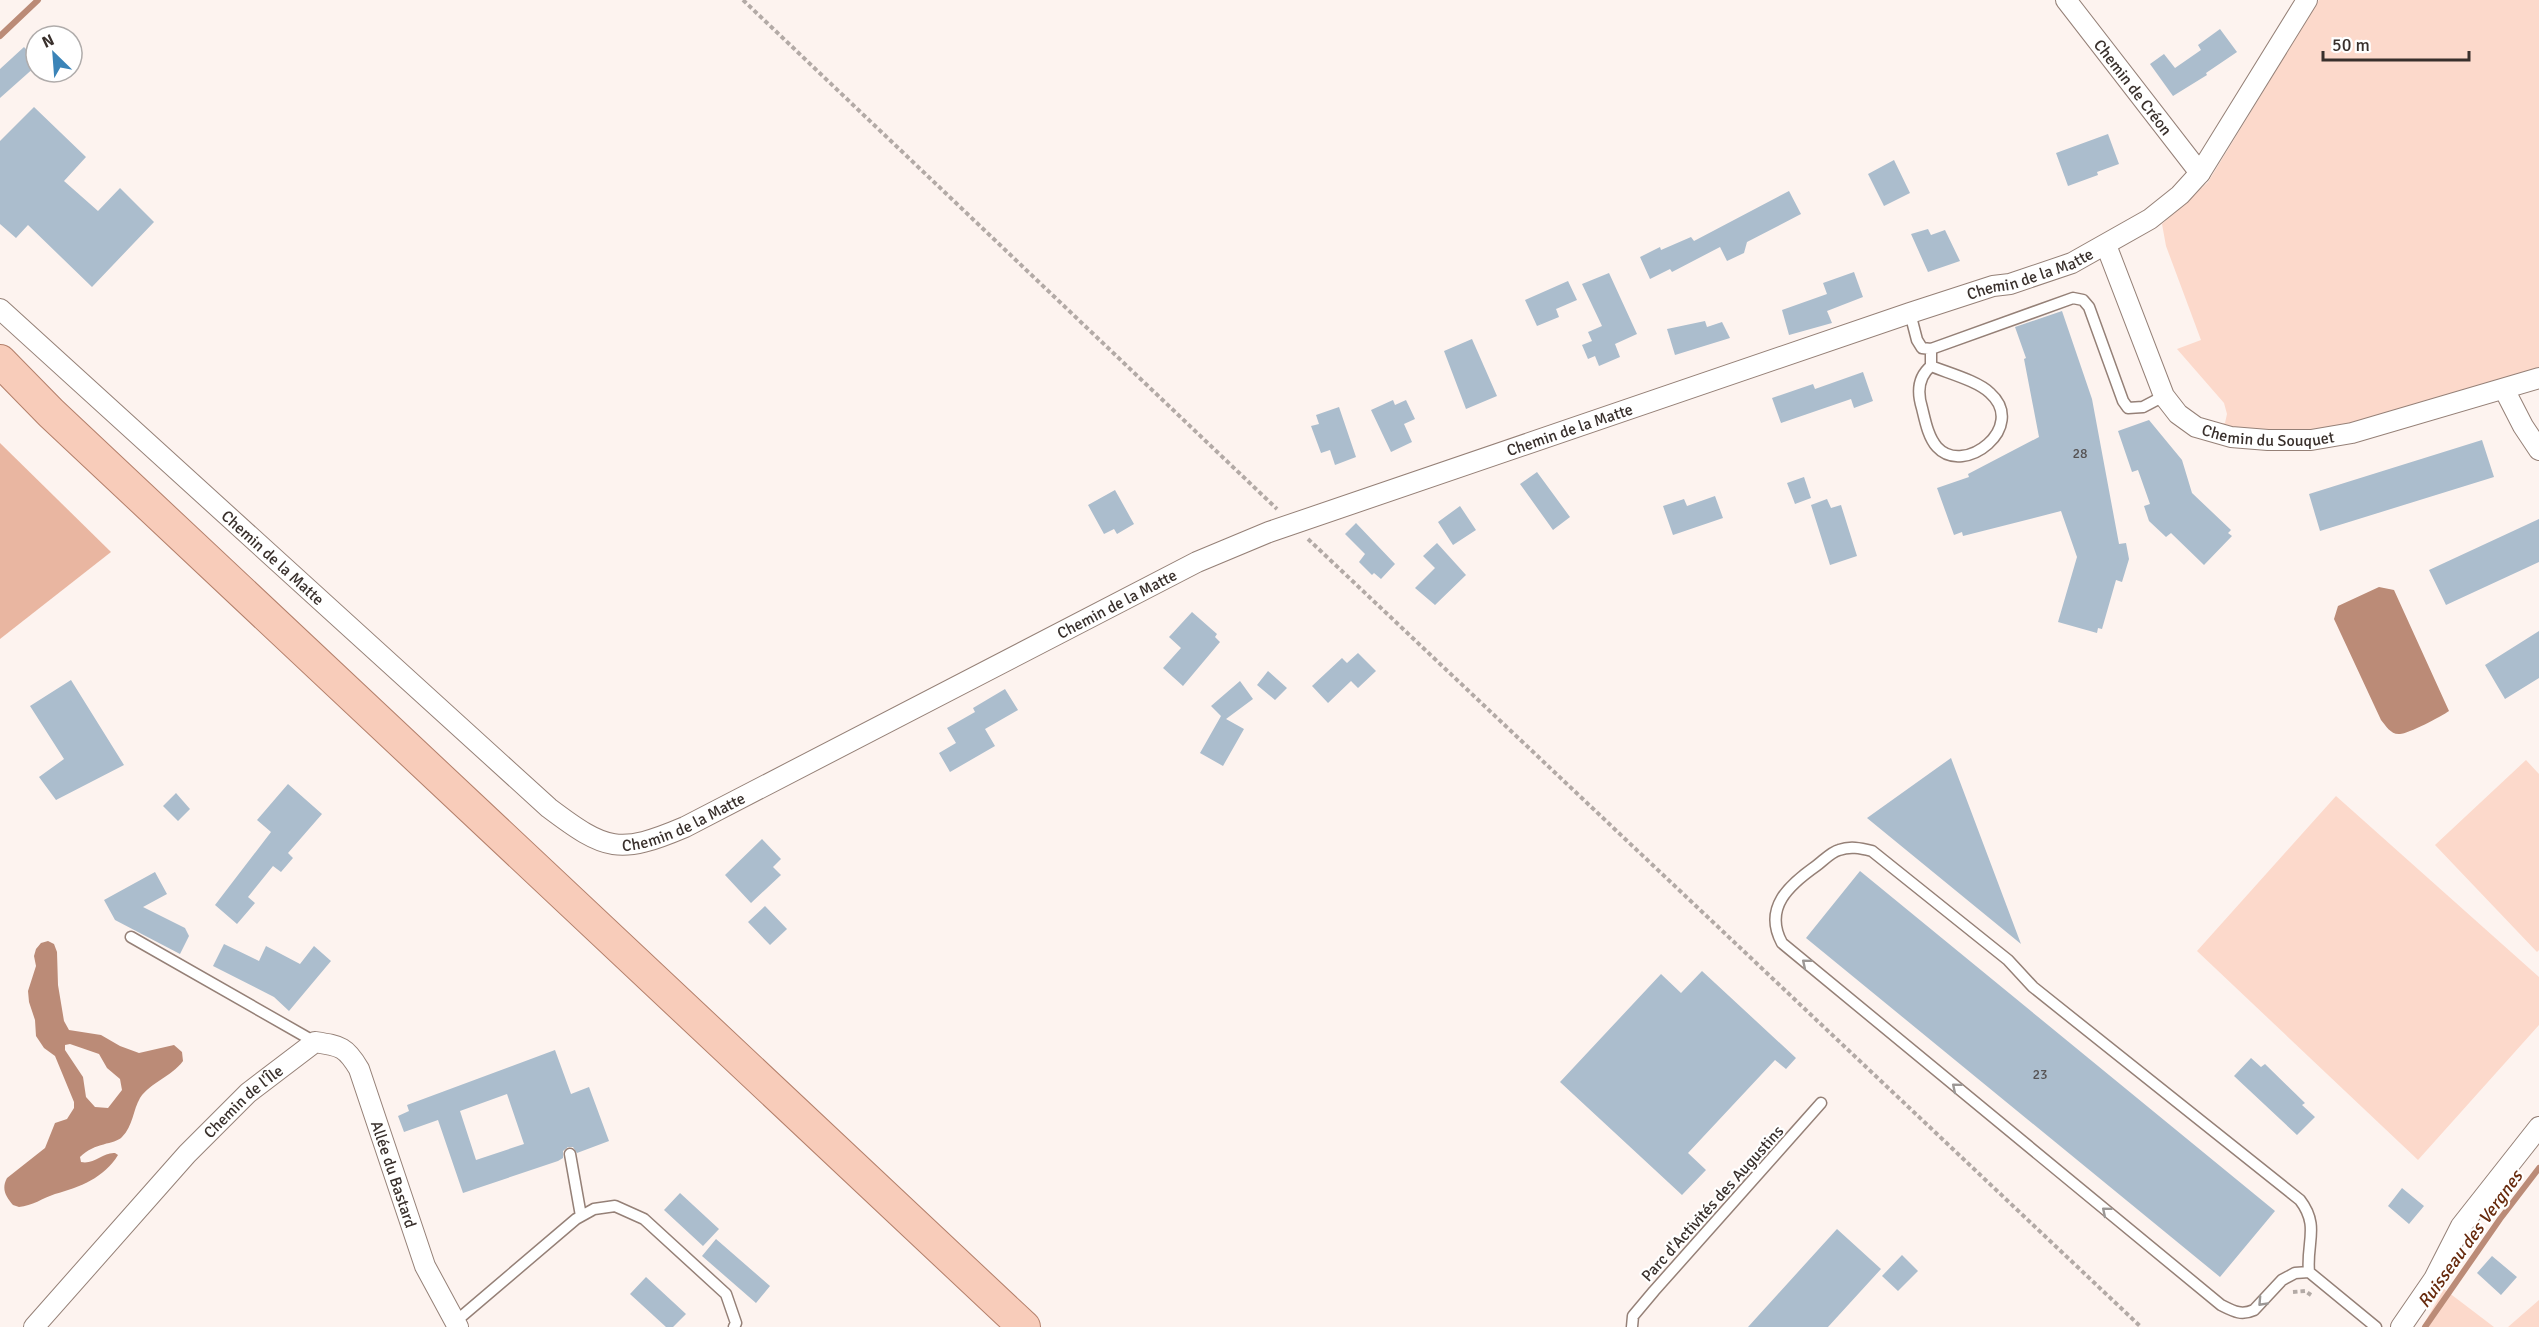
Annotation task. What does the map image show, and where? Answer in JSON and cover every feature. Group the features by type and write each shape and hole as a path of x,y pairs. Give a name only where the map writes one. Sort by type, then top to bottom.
{"main road":[{"path":"0,361 51,413 1024,1327"},
{"path":"0,369 51,413"}],"street":[{"name":"Chemin de Créon","path":"2066,0 2200,173"},
{"name":"Chemin de la Matte","path":"0,309 549,808 582,833 610,844 632,846 652,841 685,827 1197,562 1293,524 1910,313 2072,263 2150,219 2180,195 2200,173 2307,0"},
{"name":"Chemin du Souquet","path":"2106,245 2164,396 2178,414 2196,427 2231,437 2311,440 2352,433 2539,378"},
{"path":"2504,389 2523,426 2539,450"},
{"name":"Allée du Bastard","path":"315,1042 333,1044 349,1052 359,1070 425,1266 456,1324"},
{"name":"Chemin de l'Île","path":"34,1327 195,1146 248,1093 315,1042"},
{"path":"2401,1327 2434,1279 2461,1226 2539,1127"}],"lane":[{"path":"1910,313 1917,340 1922,348 1931,349 2073,298 2083,300 2089,307 2123,401 2128,408 2143,407 2164,396"},
{"path":"1931,349 1931,366 1924,372 1918,388 1930,435 1936,446 1944,452 1957,455 1976,451 1993,441 2002,419 1996,399 1988,391 1931,366"},
{"path":"1855,847 1872,851 2008,960 2033,987 2300,1200 2311,1217 2313,1236 2308,1247 2308,1272 2289,1276 2256,1309 2247,1313 2238,1314 2221,1305 1782,943 1776,933 1779,900 1803,875 1838,850 1855,847"},
{"path":"130,937 315,1042"},
{"name":"Parc d'Activités des Augustins","path":"1632,1327 1633,1316 1647,1299 1821,1103"},
{"path":"570,1154 581,1216"},
{"path":"456,1324 581,1216 594,1209 615,1206 644,1219 726,1294 736,1323 734,1327"},
{"path":"2308,1272 2376,1327"}],"path":[{"path":"743,0 2141,1327"},
{"path":"2285,1294 2298,1291 2313,1296"}],"shaded area":[{"path":"2319,0 2539,0 2539,371 2337,431 2293,437 2207,427 2225,423 2227,414 2224,403 2177,349 2201,340 2166,246 2162,224 2208,182"},
{"path":"0,443 111,552 0,639"},
{"path":"2379,587 2394,590 2449,711 2400,734 2391,732 2381,720 2334,619 2338,606"},
{"path":"2526,760 2539,774 2539,950 2537,952 2435,845"},
{"path":"2336,796 2539,977 2539,1025 2418,1160 2197,951"},
{"path":"48,941 54,944 57,952 58,985 64,1021 69,1030 101,1035 120,1046 139,1053 174,1045 182,1052 183,1061 140,1098 128,1128 119,1140 98,1146 80,1157 81,1162 86,1162 115,1153 118,1155 106,1170 82,1185 19,1207 13,1205 6,1196 4,1186 7,1178 45,1148 55,1123 67,1119 74,1108 74,1102 55,1056 44,1048 36,1036 35,1020 29,1002 28,991 36,966 34,956 41,943","holes":["70,1044 99,1054 107,1068 120,1079 122,1090 108,1108 95,1107 86,1097 83,1077 65,1050 65,1045"]},
{"path":"2444,1289 2494,1327 2422,1327"},
{"path":"2539,1300 2539,1327 2508,1327"}],"building":[{"path":"2220,29 2237,52 2206,73 2207,75 2173,96 2150,64 2164,54 2175,68 2201,50 2198,45"},
{"path":"24,47 24,77 0,98 0,69"},
{"path":"34,107 86,157 64,181 98,211 120,188 154,222 92,287 28,225 16,238 0,224 0,141"},
{"path":"2108,134 2119,164 2068,186 2056,153"},
{"path":"1894,160 1910,193 1884,206 1868,174"},
{"path":"1789,191 1801,214 1747,242 1744,253 1727,261 1720,247 1672,272 1670,269 1650,279 1640,257 1660,247 1661,250 1691,237 1694,241"},
{"path":"1928,229 1931,235 1945,230 1960,261 1928,272 1911,234"},
{"path":"1854,272 1863,297 1827,311 1832,323 1789,335 1782,310 1827,294 1823,283"},
{"path":"1609,273 1637,334 1615,344 1620,357 1599,366 1595,356 1588,359 1582,345 1592,341 1588,332 1602,326 1582,284"},
{"path":"1568,281 1577,300 1556,309 1559,317 1537,326 1525,300"},
{"path":"2062,311 2092,399 2119,544 2126,543 2129,559 2122,582 2116,580 2102,629 2098,628 2097,633 2058,622 2077,557 2061,511 1963,536 1962,532 1954,535 1937,488 1969,477 1968,474 2039,437 2024,359 2026,358 2015,327"},
{"path":"1705,321 1707,327 1722,322 1730,338 1675,355 1667,329"},
{"path":"1472,339 1497,396 1466,409 1444,351"},
{"path":"1863,372 1873,401 1854,408 1851,399 1781,423 1772,398 1813,384 1815,389"},
{"path":"1393,400 1395,405 1406,400 1415,419 1404,424 1412,442 1391,452 1371,410"},
{"path":"1339,407 1356,457 1335,465 1330,450 1321,453 1311,426 1319,424 1316,415"},
{"path":"2149,420 2182,460 2192,493 2231,530 2228,533 2232,536 2204,565 2171,533 2166,537 2149,521 2144,506 2150,504 2138,470 2132,472 2118,431"},
{"path":"2482,440 2494,477 2320,531 2309,494"},
{"path":"1537,472 1570,517 1553,530 1520,484"},
{"path":"1804,477 1811,498 1795,504 1787,483"},
{"path":"1115,490 1134,524 1117,534 1114,529 1104,534 1088,505"},
{"path":"1715,496 1723,518 1673,535 1663,506 1684,499 1687,506"},
{"path":"1827,499 1831,508 1841,505 1857,556 1830,565 1811,505"},
{"path":"1460,506 1476,530 1453,545 1438,522"},
{"path":"2539,519 2539,562 2446,605 2429,570"},
{"path":"1356,523 1395,564 1381,579 1374,573 1372,575 1359,562 1365,554 1345,534"},
{"path":"1437,543 1466,575 1435,605 1415,588 1435,568 1423,556"},
{"path":"1192,612 1217,634 1215,637 1220,642 1183,686 1163,668 1181,648 1169,637"},
{"path":"2539,631 2539,678 2505,699 2485,665"},
{"path":"1358,653 1376,671 1358,688 1351,681 1328,703 1312,686 1342,658 1347,663"},
{"path":"1268,671 1287,688 1275,700 1257,685"},
{"path":"71,680 124,765 56,800 39,777 64,759 30,706"},
{"path":"1240,681 1253,699 1226,719 1244,729 1223,766 1200,753 1221,716 1211,706"},
{"path":"1005,689 1018,710 985,729 995,746 950,772 939,753 956,743 947,728 975,712 973,708"},
{"path":"1951,758 2021,944 1867,818"},
{"path":"288,784 322,814 288,853 293,858 281,872 273,866 248,897 255,903 237,924 215,905 271,832 257,820"},
{"path":"176,793 190,809 178,821 163,806"},
{"path":"762,839 781,859 773,867 781,875 751,903 725,875"},
{"path":"1860,871 2275,1211 2220,1277 1806,938"},
{"path":"155,872 167,894 143,907 185,928 189,936 180,954 115,920 104,900"},
{"path":"765,906 787,929 770,945 748,922"},
{"path":"224,944 259,961 266,946 300,964 314,946 331,961 289,1011 274,997 213,966"},
{"path":"1702,971 1796,1058 1786,1069 1775,1060 1688,1153 1706,1170 1682,1195 1560,1082 1661,974 1681,993"},
{"path":"555,1050 571,1094 589,1087 609,1141 577,1153 573,1147 568,1147 563,1151 563,1158 558,1161 463,1193 438,1120 404,1132 398,1116 409,1111 407,1105","holes":["507,1094 524,1144 476,1160 460,1111"]},
{"path":"2251,1058 2261,1067 2265,1064 2305,1103 2302,1105 2315,1117 2297,1135 2234,1076"},
{"path":"2402,1188 2424,1206 2409,1224 2388,1206"},
{"path":"680,1193 719,1229 703,1246 664,1210"},
{"path":"1837,1229 1881,1269 1828,1327 1748,1327"},
{"path":"716,1239 770,1286 756,1303 702,1256"},
{"path":"1902,1255 1918,1271 1898,1291 1882,1276"},
{"path":"2492,1256 2517,1277 2501,1295 2477,1273"},
{"path":"646,1277 686,1314 673,1327 666,1327 630,1294"}],"waterway":[{"path":"0,36 38,0"},
{"name":"Ruisseau des Vergnes","path":"2425,1327 2500,1219 2539,1168"}]}
